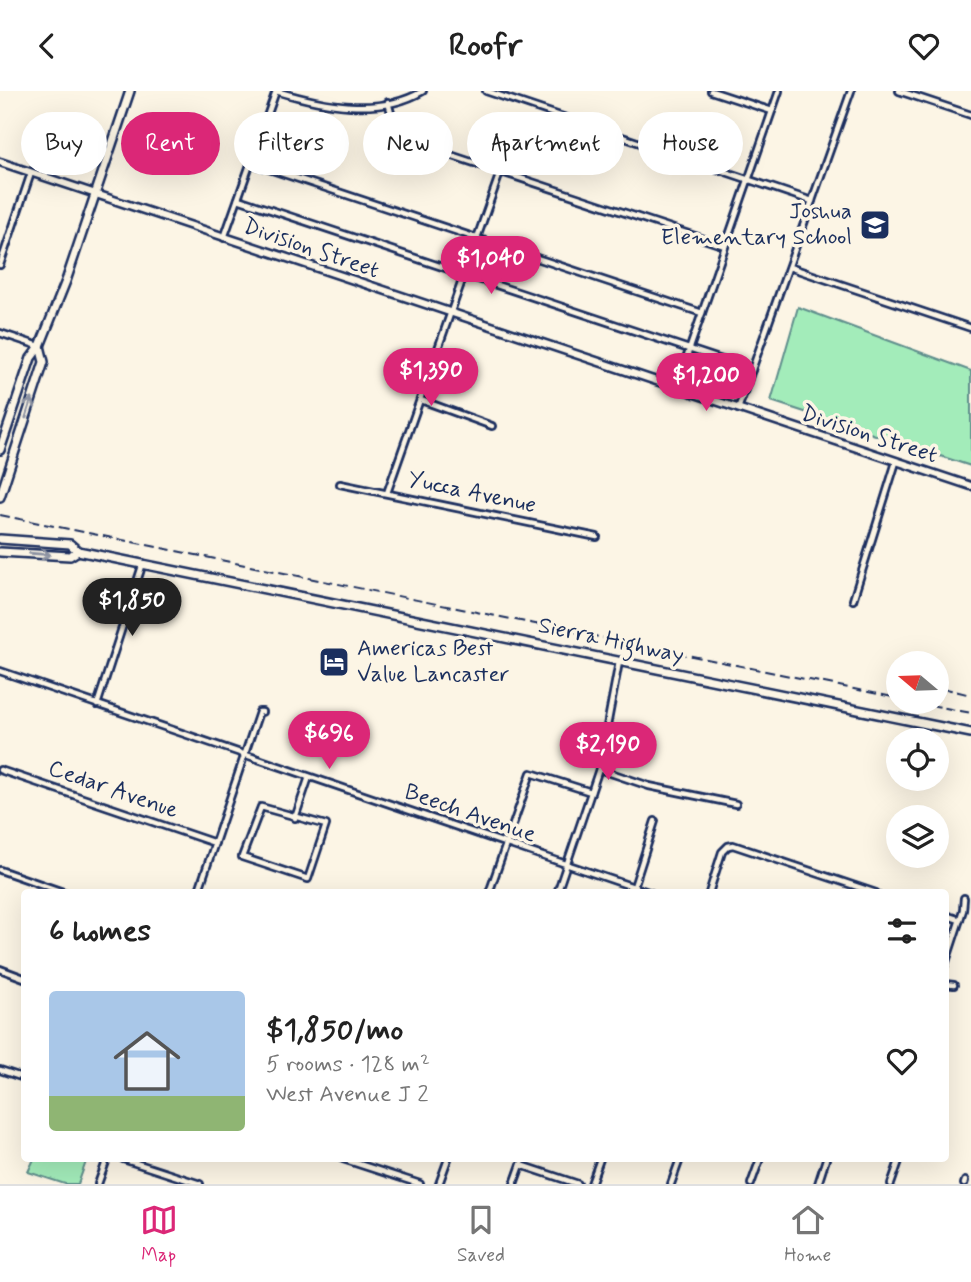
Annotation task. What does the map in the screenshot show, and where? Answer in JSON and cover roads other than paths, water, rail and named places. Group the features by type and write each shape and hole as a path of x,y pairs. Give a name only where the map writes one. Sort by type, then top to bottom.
{"main road":[{"path":"0,450 31,359 40,347 130,91"},
{"name":"Division Street","path":"0,162 21,169"},
{"name":"Division Street","path":"37,175 971,487"},
{"path":"0,496 44,362 40,347"},
{"name":"Sierra Highway","path":"0,539 70,544 79,551 971,733"},
{"name":"Sierra Highway","path":"0,552 70,556 79,551"}],"street":[{"path":"269,112 276,91 316,103 345,107 388,102 424,91"},
{"path":"486,91 812,201"},
{"path":"711,91 772,111"},
{"path":"676,389 779,91"},
{"path":"738,410 850,91"},
{"path":"899,91 971,115"},
{"path":"388,102 397,135 467,159"},
{"path":"0,265 30,175"},
{"path":"224,239 247,175"},
{"path":"287,175 702,313"},
{"path":"387,493 499,175"},
{"path":"516,175 726,246"},
{"path":"238,199 752,370"},
{"path":"789,267 971,328"},
{"path":"0,333 40,347"},
{"path":"421,400 492,426"},
{"path":"853,600 896,462"},
{"name":"Yucca Avenue","path":"340,484 597,537"},
{"path":"97,705 144,563"},
{"path":"558,889 599,769 619,662"},
{"name":"Beech Avenue","path":"0,671 630,889"},
{"path":"199,889 259,712 262,712"},
{"path":"599,769 649,786 736,804"},
{"name":"Cedar Avenue","path":"0,770 215,843"},
{"path":"490,889 531,773 591,792"},
{"path":"295,818 309,777"},
{"path":"261,807 295,818 326,825 308,880 242,857 261,807"},
{"path":"633,889 655,821"},
{"path":"710,889 722,852 728,846 863,889"},
{"path":"0,870 55,889"},
{"path":"949,953 964,898"},
{"path":"949,916 960,920"},
{"path":"0,969 21,977"},
{"path":"949,985 954,985"},
{"path":"0,1070 21,1077"},
{"path":"98,1184 106,1162"},
{"path":"132,1162 200,1184"},
{"path":"352,1162 420,1184"},
{"path":"439,1184 447,1162"},
{"path":"514,1184 522,1162"},
{"path":"591,1184 599,1162"},
{"path":"671,1184 679,1162"},
{"path":"751,1184 759,1162"},
{"path":"818,1184 826,1162"},
{"path":"891,1184 898,1162"},
{"path":"521,1165 578,1184"}],"railway":[{"path":"0,515 886,696"},
{"path":"949,690 971,695"},
{"path":"949,709 971,713"}],"place":[{"name":"Joshua Elementary School","path":"875,225"},
{"name":"Americas Best Value Lancaster","path":"334,662"}]}
